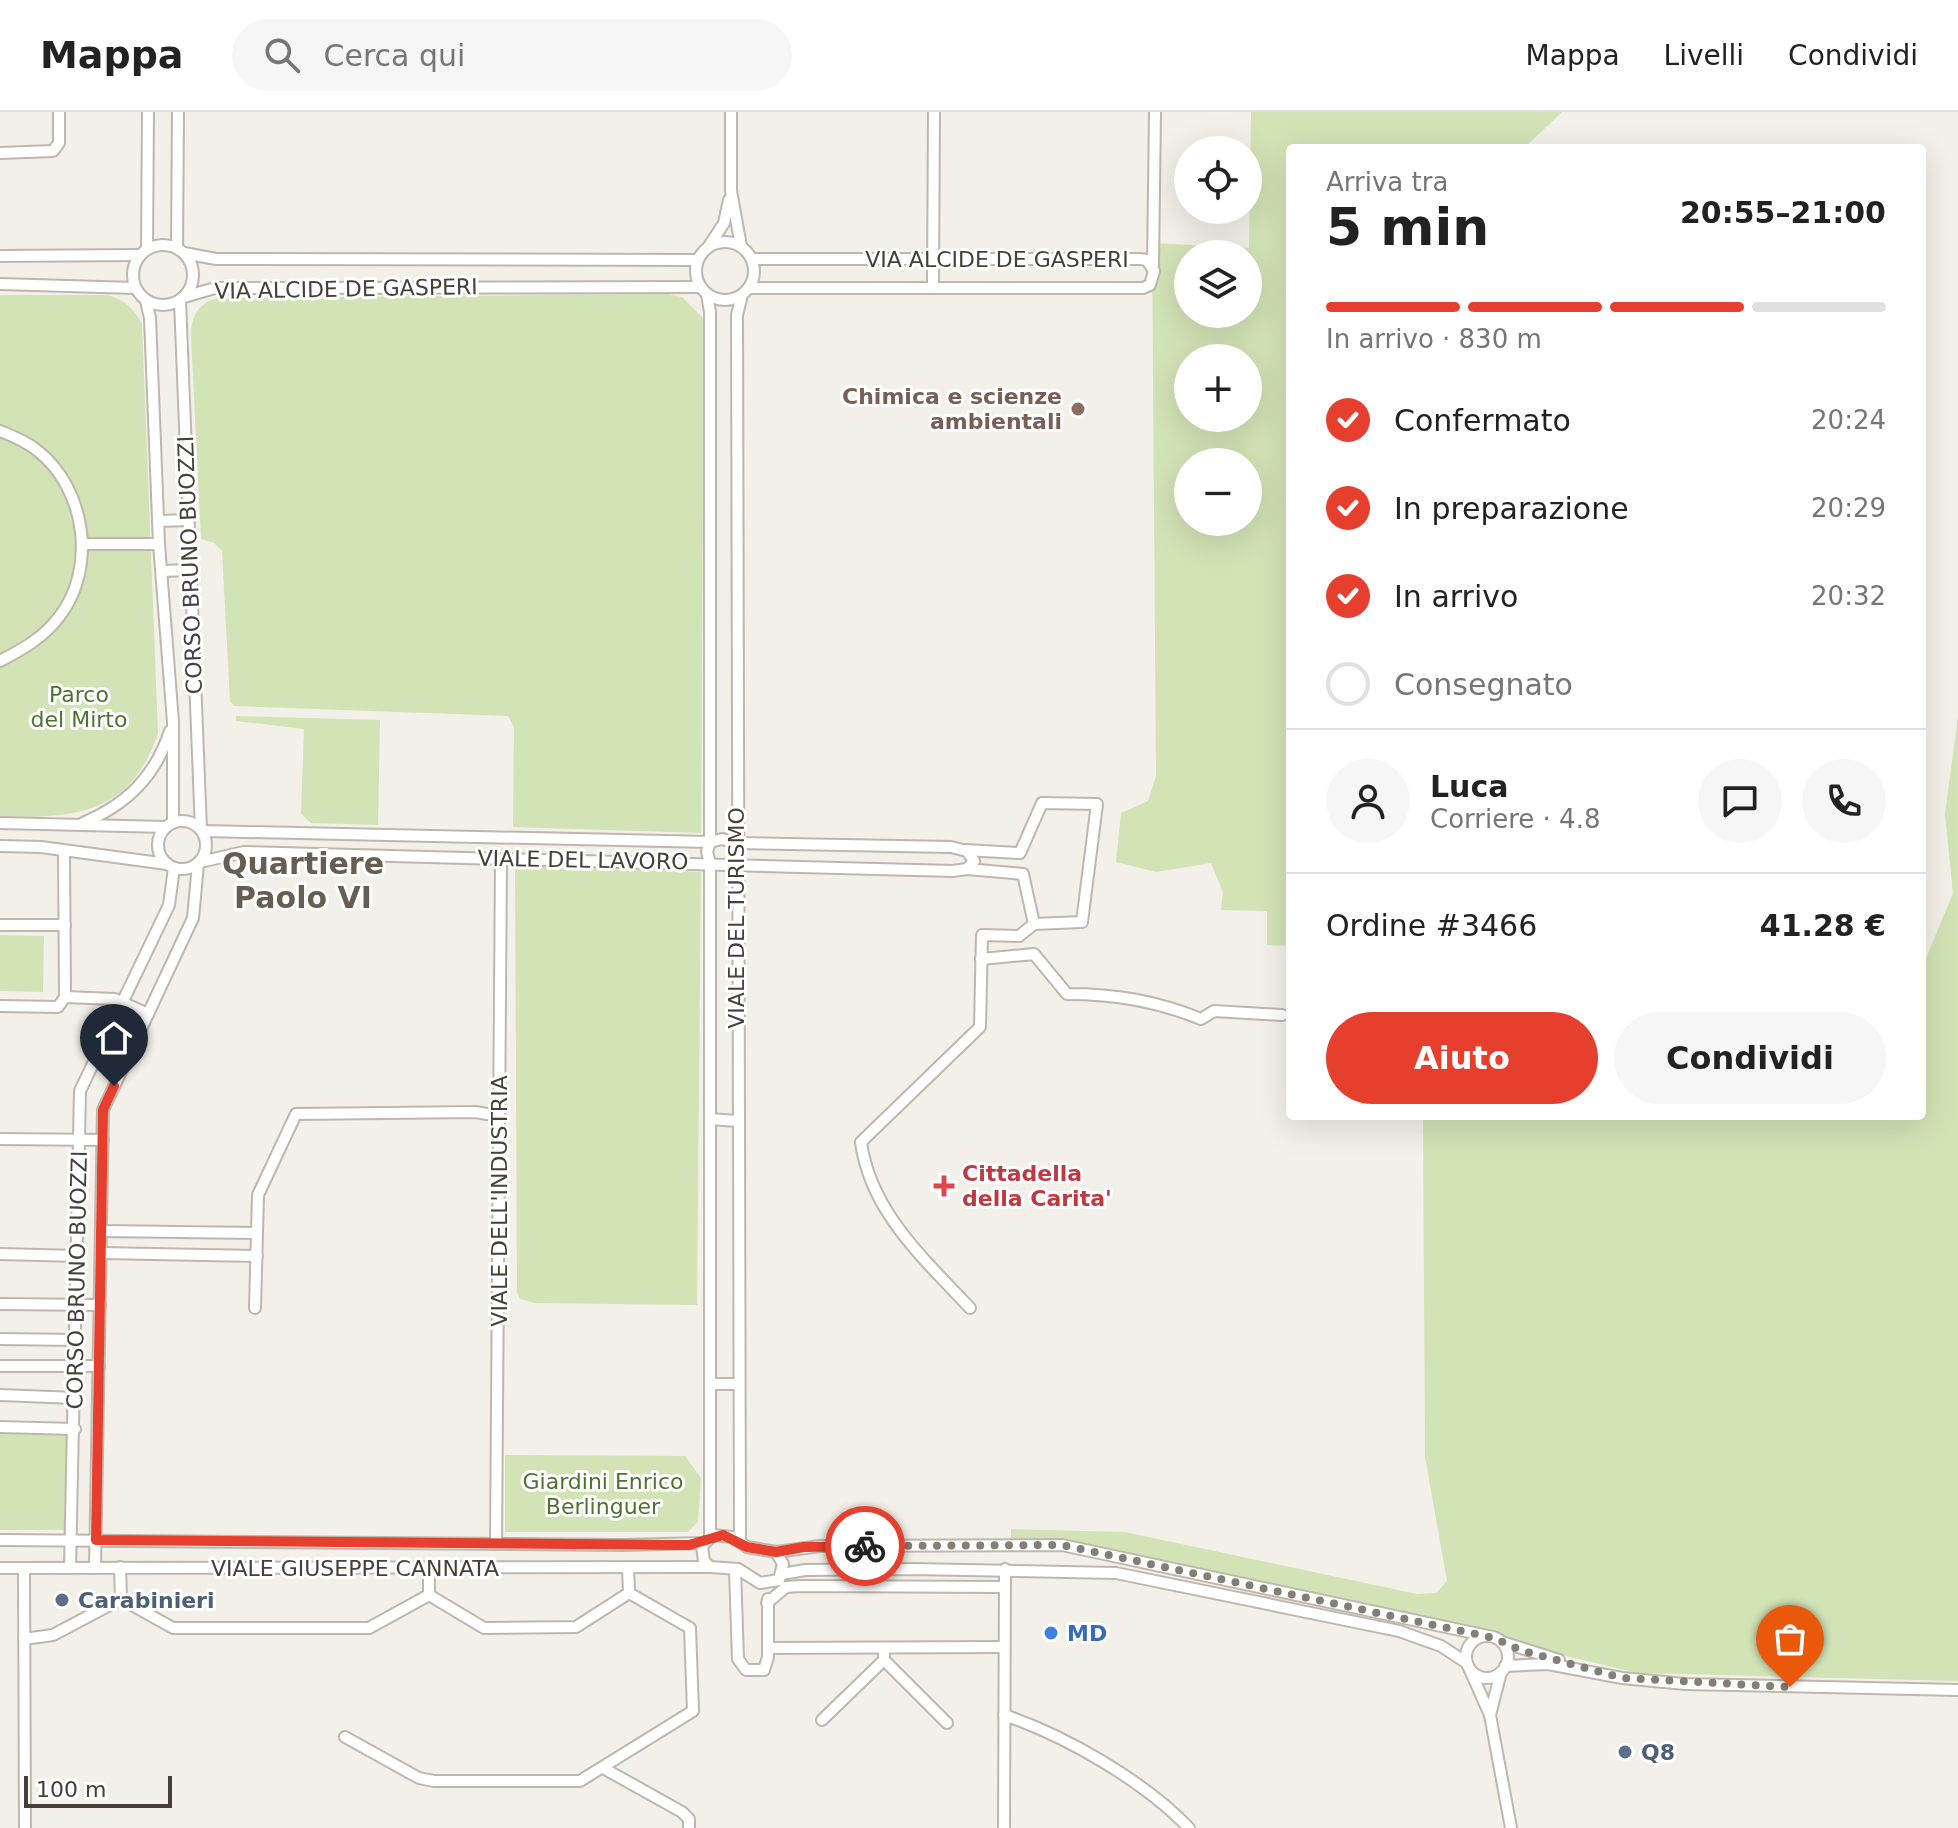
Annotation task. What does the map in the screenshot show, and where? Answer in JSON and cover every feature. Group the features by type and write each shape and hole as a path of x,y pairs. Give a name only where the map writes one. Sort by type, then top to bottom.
{"street":[{"path":"0,153 47,153 59,143 59,112"},
{"path":"0,256 143,252 157,245 181,251 190,261 193,280 182,298 163,306 146,301 135,288 132,271 143,252 148,112"},
{"path":"178,112 181,251"},
{"path":"731,112 731,191 741,246 752,259 755,274 746,292 724,300 704,291 697,279 698,260 724,223 731,191"},
{"path":"933,288 934,112"},
{"path":"1153,265 1155,112"},
{"path":"709,246 725,241 741,246"},
{"name":"VIA ALCIDE DE GASPERI","path":"181,251 216,259 698,260"},
{"name":"VIA ALCIDE DE GASPERI","path":"746,292 1143,288 1153,279 1153,265 1140,259 752,259"},
{"path":"0,284 135,288"},
{"name":"VIA ALCIDE DE GASPERI","path":"182,298 215,288 704,291"},
{"name":"VIALE DEL TURISMO","path":"704,291 710,312 710,842 707,852 710,863 712,1384 707,1540"},
{"name":"VIALE DEL TURISMO","path":"740,1542 737,315 746,292"},
{"name":"CORSO BRUNO BUOZZI","path":"182,298 202,831"},
{"name":"CORSO BRUNO BUOZZI","path":"146,301 150,318 159,544 173,722 169,825"},
{"path":"0,431 39,452 63,478 77,509 83,544 77,582 60,616 33,643 0,661"},
{"path":"159,521 188,520"},
{"path":"83,544 159,544"},
{"path":"162,571 190,570"},
{"path":"78,825 129,797 146,780 159,761 173,722"},
{"name":"VIALE DEL LAVORO","path":"199,863 244,852 710,863 723,866 736,863 967,869 1023,874 1034,924 1082,922 1097,804 1042,803 1020,853 736,843 722,839 710,842 202,831"},
{"path":"0,823 169,825 188,822 202,831 207,847 199,863 171,866 64,851 0,846"},
{"path":"169,825 158,850 171,866"},
{"path":"963,850 974,861 967,869"},
{"path":"0,1006 58,1007 65,997 64,851"},
{"name":"VIALE DELL'INDUSTRIA","path":"496,1544 501,859"},
{"name":"CORSO BRUNO BUOZZI","path":"95,1568 103,1110 193,918 199,863"},
{"name":"CORSO BRUNO BUOZZI","path":"70,1568 76,1398 80,1091 169,905 171,866"},
{"path":"970,1308 897,1230 864,1168 861,1142 980,1027 982,935 1019,936 1034,924"},
{"path":"0,925 65,925"},
{"path":"981,959 1034,954 1067,994 1114,994 1161,1003 1201,1019 1214,1011 1282,1015"},
{"path":"65,997 123,1001 148,1014"},
{"path":"255,1308 258,1195 296,1114 475,1112 499,1116"},
{"path":"710,1119 737,1121"},
{"path":"0,1139 103,1140"},
{"path":"101,1231 256,1233"},
{"path":"101,1253 257,1256"},
{"path":"0,1254 78,1256"},
{"path":"0,1304 100,1305"},
{"path":"0,1339 76,1340"},
{"path":"0,1366 99,1366"},
{"path":"712,1384 738,1384"},
{"path":"0,1395 76,1398"},
{"path":"0,1427 75,1429"},
{"name":"VIALE GIUSEPPE CANNATA","path":"0,1540 496,1544 707,1540 723,1535 776,1552 820,1546 1062,1545 1488,1636"},
{"path":"707,1540 702,1554 710,1567"},
{"path":"735,1569 738,1659 746,1670 764,1670 768,1648 769,1583 779,1580 782,1574 783,1564 776,1552"},
{"path":"120,1567 121,1599"},
{"path":"429,1567 429,1595"},
{"path":"628,1567 629,1593"},
{"name":"VIALE GIUSEPPE CANNATA","path":"0,1568 710,1567 735,1569 760,1583 769,1583"},
{"path":"24,1568 25,1828"},
{"path":"782,1574 832,1569 1005,1569 1116,1573 1399,1631 1441,1646 1489,1678 1503,1669 1548,1664 1622,1678 1685,1684 1958,1690"},
{"path":"1004,1828 1005,1569"},
{"path":"767,1603 786,1587 800,1586 1005,1587"},
{"path":"429,1595 484,1628 576,1627 629,1593"},
{"path":"345,1737 419,1778 434,1781 580,1781 693,1711 690,1628 629,1593"},
{"path":"121,1599 173,1628 369,1628 429,1595"},
{"path":"24,1639 53,1635 121,1599"},
{"path":"1511,1828 1490,1715 1469,1667 1470,1645 1488,1636 1622,1678"},
{"path":"1490,1715 1507,1653 1500,1641"},
{"path":"768,1648 1004,1647"},
{"path":"884,1648 884,1660 947,1723"},
{"path":"822,1720 884,1660"},
{"path":"1004,1715 1050,1731 1099,1759 1182,1826"},
{"path":"603,1768 682,1812 689,1819 689,1828"}],"green space":[{"path":"1251,112 1562,112 1528,144 1286,144 1286,946 1267,945 1267,911 1221,910 1223,892 1211,863 1156,872 1116,862 1121,813 1148,801 1156,776 1152,243 1174,244 1174,328 1262,328 1262,240 1249,240 1249,224 1262,224 1262,136 1251,136"},
{"path":"668,294 682,297 704,319 701,833 513,827 514,727 508,716 234,706 230,701 222,551 214,543 201,539 191,337 192,323 200,308 217,298"},
{"name":"Parco del Mirto","path":"0,295 108,295 128,306 142,324 158,733 147,760 133,780 116,795 97,806 53,816 0,817"},
{"path":"236,716 380,720 378,825 311,823 301,814 304,729 236,721"},
{"path":"1958,716 1958,1681 1637,1673 1517,1644 1495,1629 1461,1628 1080,1545 1011,1541 1011,1529 1125,1532 1417,1594 1436,1593 1447,1581 1425,1457 1423,1120 1926,1120 1926,958 1953,893 1945,814"},
{"path":"515,866 701,872 697,1305 535,1303 520,1299 517,1292"},
{"path":"0,935 44,936 43,992 0,991"},
{"path":"0,1429 69,1432 65,1530 0,1530"},
{"name":"Giardini Enrico Berlinguer","path":"505,1455 685,1456 701,1478 698,1522 688,1532 505,1532"}],"way so far":[{"path":"865,1546 1062,1545 1494,1638 1520,1650 1622,1678 1685,1684 1790,1687"}],"place":[{"name":"Chimica e scienze ambientali","path":"1078,409"},
{"name":"Cittadella della Carita'","path":"944,1186"},
{"name":"Carabinieri","path":"62,1600"},
{"name":"MD","path":"1051,1633"},
{"name":"Q8","path":"1625,1752"}],"district":[{"name":"Quartiere Paolo VI","path":"303,880"}],"route":[{"path":"114,1086 103,1110 96,1540 689,1545 704,1543 713,1535 723,1535 747,1547 776,1552 804,1547 865,1546"}]}
